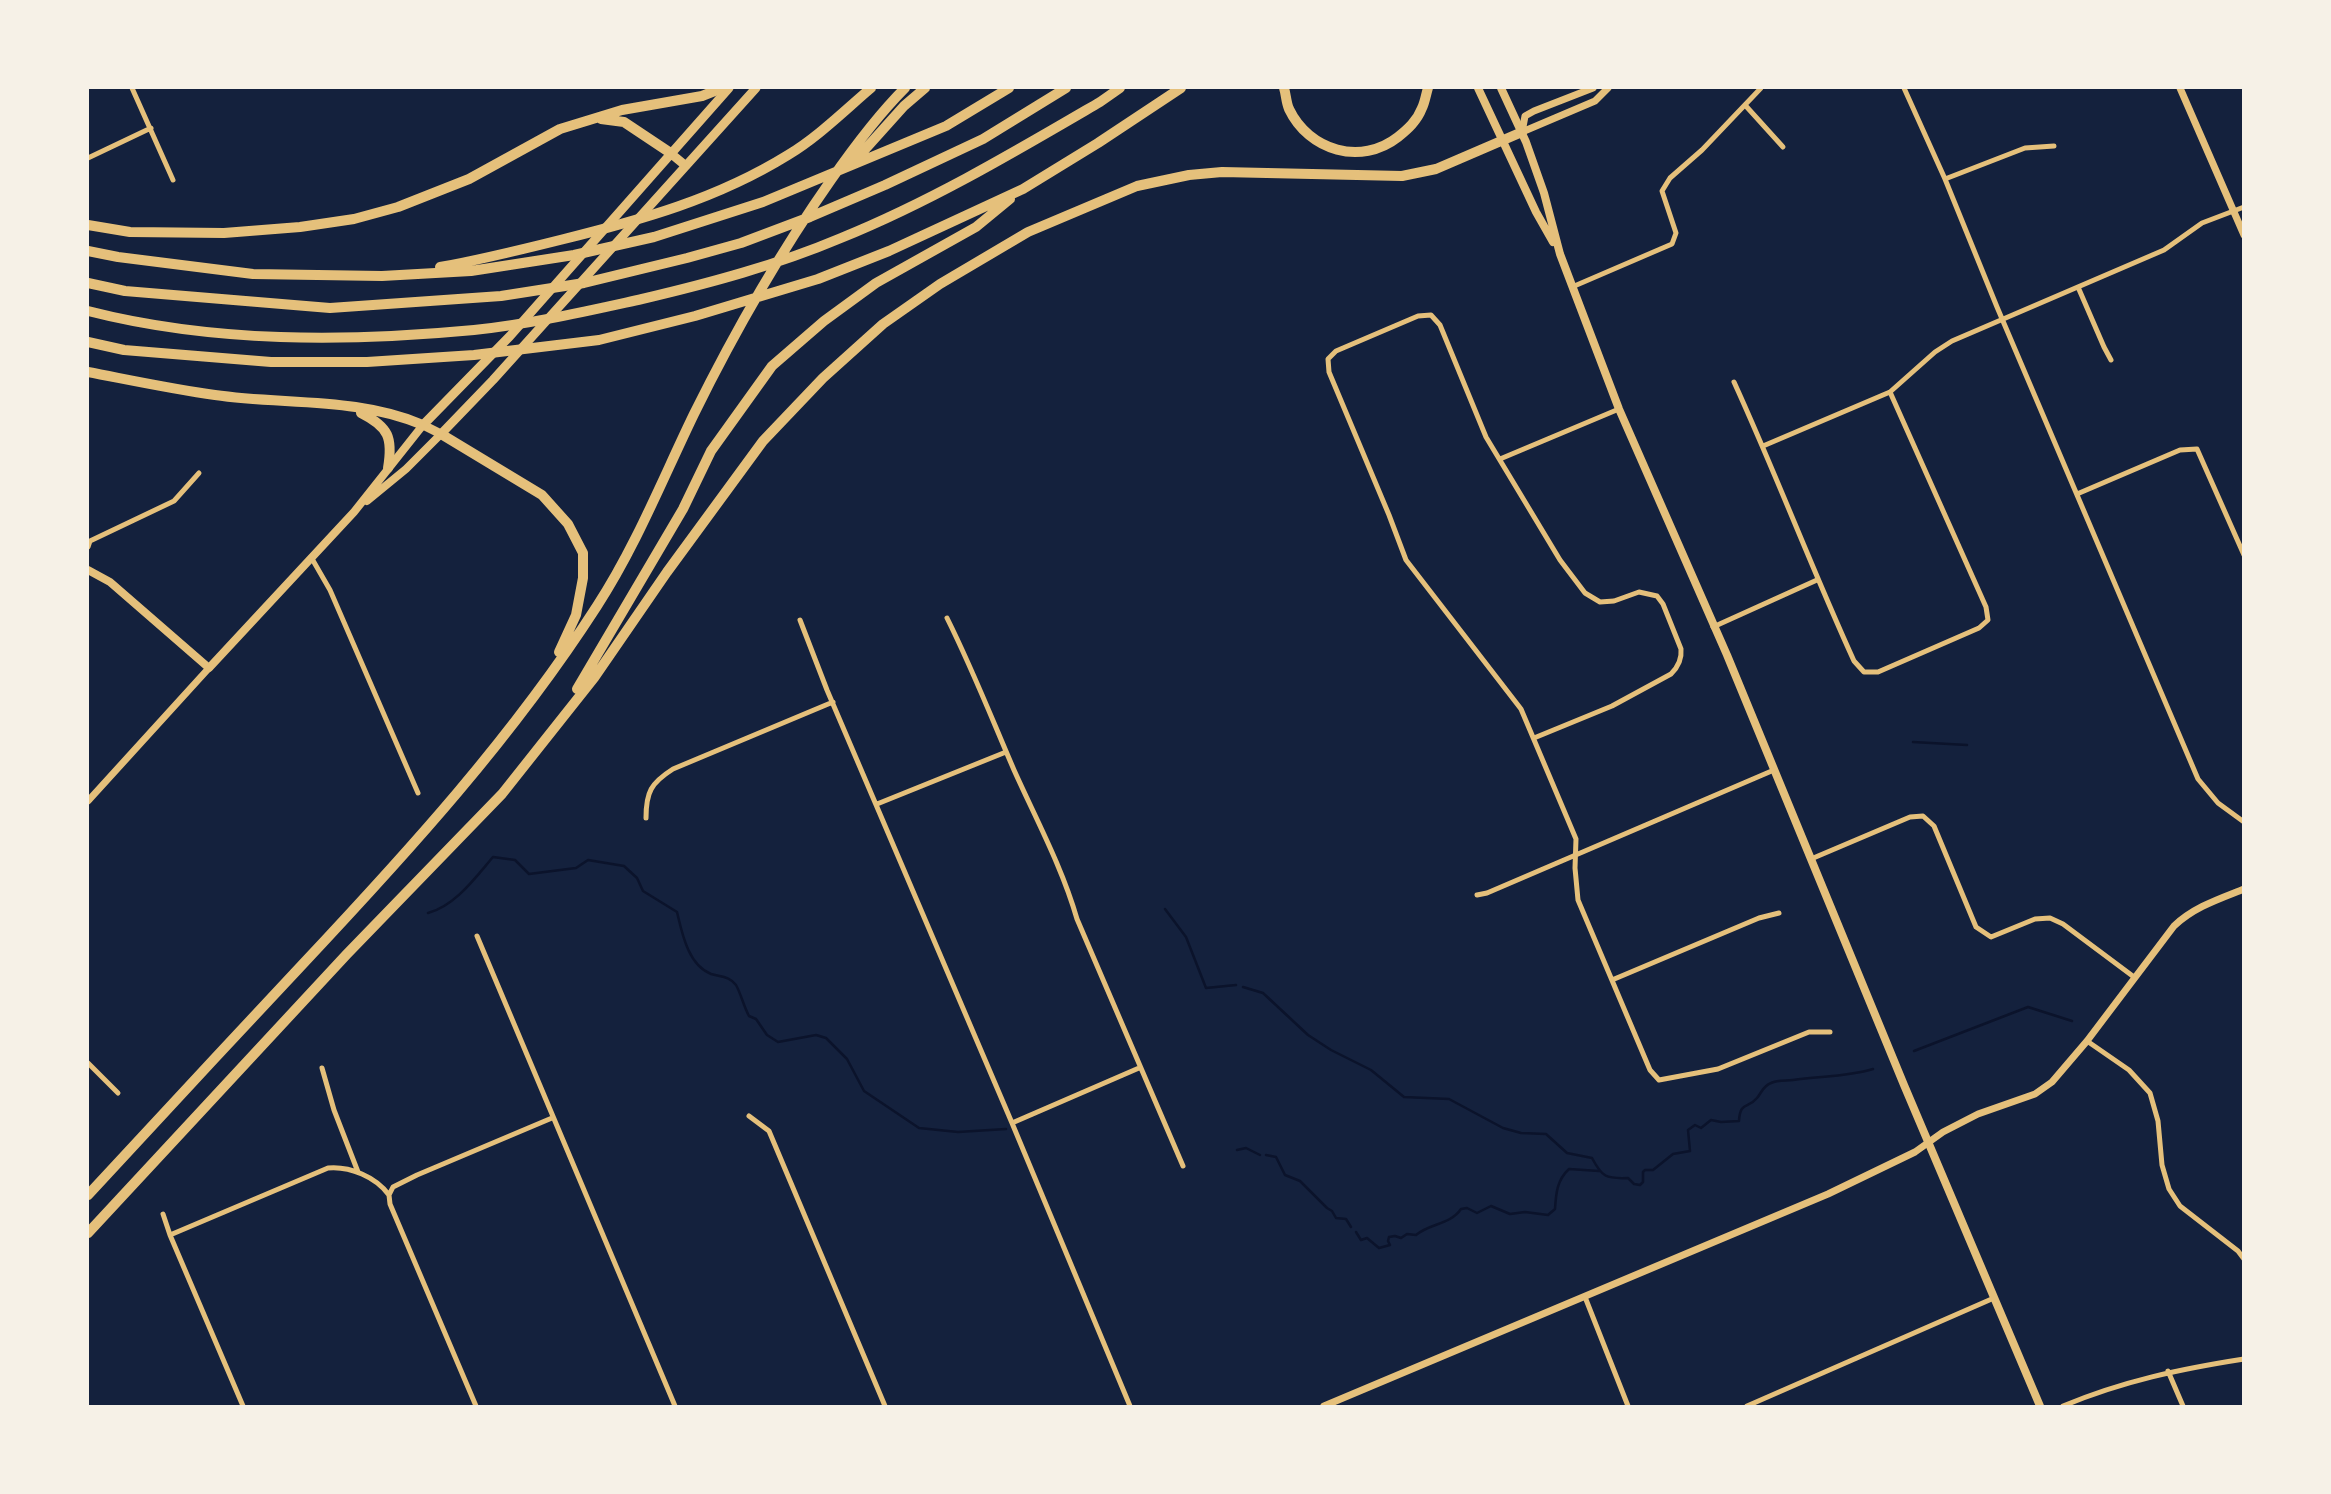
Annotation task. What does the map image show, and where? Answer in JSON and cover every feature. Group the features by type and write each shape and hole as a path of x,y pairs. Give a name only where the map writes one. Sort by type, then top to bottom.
{"highway":[{"path":"88,225 130,232 224,233 300,227 354,219 398,207 469,179 560,129 622,110 702,96 722,88"},
{"path":"382,276 480,260 613,227 732,187 791,153 871,88"},
{"path":"88,1195 408,852 475,774 536,694 599,603 647,515 738,327 809,211 865,133 905,88"},
{"path":"809,211 904,106 926,88"},
{"path":"88,251 253,274 382,276 471,271 573,255 654,237 762,202 946,126 1009,88"},
{"path":"88,283 125,291 330,308 501,296 615,276 741,243 810,217 983,139 1066,88"},
{"path":"88,311 124,320 226,333 331,339 476,330 592,310 716,282 841,239 968,179 1120,88"},
{"path":"88,342 124,350 271,362 367,362 547,347 598,340 695,316 818,279 889,251 1023,189 1181,88"},
{"path":"1284,88 1289,108 1306,133 1333,149 1362,153 1388,144 1411,126 1422,108 1427,88"},
{"path":"594,118 624,122 669,152"},
{"path":"88,1233 347,954 502,794 594,678 667,572 763,442 833,369 883,324 940,284 1028,232 1138,186 1189,175 1222,172 1402,176 1436,169 1522,132"},
{"path":"502,794 582,682 683,509 711,451 772,366 824,321 876,283 976,227 1023,189"},
{"path":"88,372 216,395 346,406 407,418 423,425"},
{"path":"346,406 374,419 385,429 391,449 388,468"},
{"path":"441,434 542,495 568,524 583,553 583,578 576,615 536,694"}],"main road":[{"path":"88,570 110,582 209,668 354,512 423,425 510,336 669,152 729,88"},
{"path":"354,512 406,469 441,434 756,88"},
{"path":"1478,88 1536,212 1560,254"},
{"path":"1501,88 1522,132 1544,193 1560,254 1619,409 1774,770 2040,1406"},
{"path":"669,152 686,166"},
{"path":"423,425 441,434"}],"street":[{"path":"132,88 173,180"},
{"path":"1522,132 1525,117 1534,111 1593,88"},
{"path":"1522,132 1595,101 1608,88"},
{"path":"1572,287 1672,244 1675,233 1662,191 1670,178 1702,150 1761,88"},
{"path":"1904,88 1945,179 2198,779 2218,803 2244,822"},
{"path":"2180,88 2244,235"},
{"path":"1745,105 1783,147"},
{"path":"88,158 150,128"},
{"path":"1945,179 2025,148 2054,146"},
{"path":"1763,446 1890,392 1935,352 1952,341 2164,250 2202,223 2244,207"},
{"path":"2078,287 2111,360"},
{"path":"1534,738 1612,706 1671,674 1676,669 1681,649 1663,604 1657,596 1639,592 1614,601 1600,602 1585,593 1560,560 1486,437 1440,325 1431,315 1418,316 1336,351 1328,359 1329,372 1406,561 1518,704 1534,738 1576,839 1578,900 1650,1070 1659,1080 1718,1069 1809,1032 1830,1032"},
{"path":"1734,382 1854,661 1864,671 1878,672 1979,628 1988,620 1986,607 1890,392"},
{"path":"1500,459 1619,409"},
{"path":"2077,494 2180,450 2197,449 2244,555"},
{"path":"88,548 90,541 174,501 199,473"},
{"path":"311,557 330,590 418,793"},
{"path":"1713,627 1817,580"},
{"path":"947,618 971,666 1006,752 1069,891 1077,919 1182,1166"},
{"path":"800,620 832,702 1130,1406"},
{"path":"88,801 209,668"},
{"path":"646,818 646,798 662,776 673,769 832,702"},
{"path":"877,804 1006,752"},
{"path":"1477,895 1774,770"},
{"path":"1811,859 1910,817 1923,816 1934,826 1976,927 1991,937 2035,919 2050,918 2063,924 2134,977"},
{"path":"1324,1406 1828,1194 1915,1152 1978,1114 2035,1094 2052,1082 2087,1041 2134,977 2185,916 2244,889"},
{"path":"1612,980 1759,918 1779,913"},
{"path":"477,936 675,1406"},
{"path":"2087,1041 2129,1070 2150,1093 2158,1121 2162,1165 2169,1189 2180,1206 2238,1251 2244,1259"},
{"path":"88,1063 118,1093"},
{"path":"1012,1123 1139,1068"},
{"path":"322,1069 334,1110 358,1172"},
{"path":"749,1116 769,1131 886,1406"},
{"path":"476,1406 390,1205 390,1195 393,1188 416,1175 552,1118"},
{"path":"170,1235 328,1168 348,1168 358,1172 378,1183 390,1195"},
{"path":"163,1214 243,1406"},
{"path":"1585,1297 1628,1406"},
{"path":"1747,1406 1994,1298"},
{"path":"2063,1406 2108,1388 2168,1371 2244,1359"},
{"path":"2168,1371 2183,1406"}],"waterway":[{"path":"1913,742 1967,745"},
{"path":"428,913 456,898 493,857 515,860 529,874 576,868 588,860 624,866 637,878 643,891 677,912 691,956 703,970 725,977 736,985 749,1016 756,1019 767,1035 778,1042 816,1035 826,1038 847,1059 864,1091 919,1128 958,1132 1006,1129"},
{"path":"1165,909 1186,937 1206,988 1236,985"},
{"path":"1243,987 1263,993 1308,1035 1371,1070 1404,1097 1449,1099 1503,1128 1521,1133 1546,1134 1567,1153 1592,1158 1606,1176 1628,1178 1634,1184 1640,1185 1645,1170 1653,1170 1673,1154 1690,1151 1688,1130 1695,1125 1701,1128 1711,1120 1739,1121 1743,1108 1754,1101 1768,1084 1873,1069"},
{"path":"1914,1051 2028,1007 2072,1021"},
{"path":"1237,1150 1246,1148 1260,1155"},
{"path":"1266,1155 1276,1157 1285,1175 1300,1181 1336,1218 1346,1219 1351,1227"},
{"path":"1356,1232 1361,1240 1367,1238 1379,1248 1390,1245 1389,1237 1416,1235 1446,1221 1461,1209 1467,1208 1477,1213 1491,1206 1510,1214 1525,1212 1548,1215 1555,1209 1560,1182 1569,1169 1599,1171"}]}
